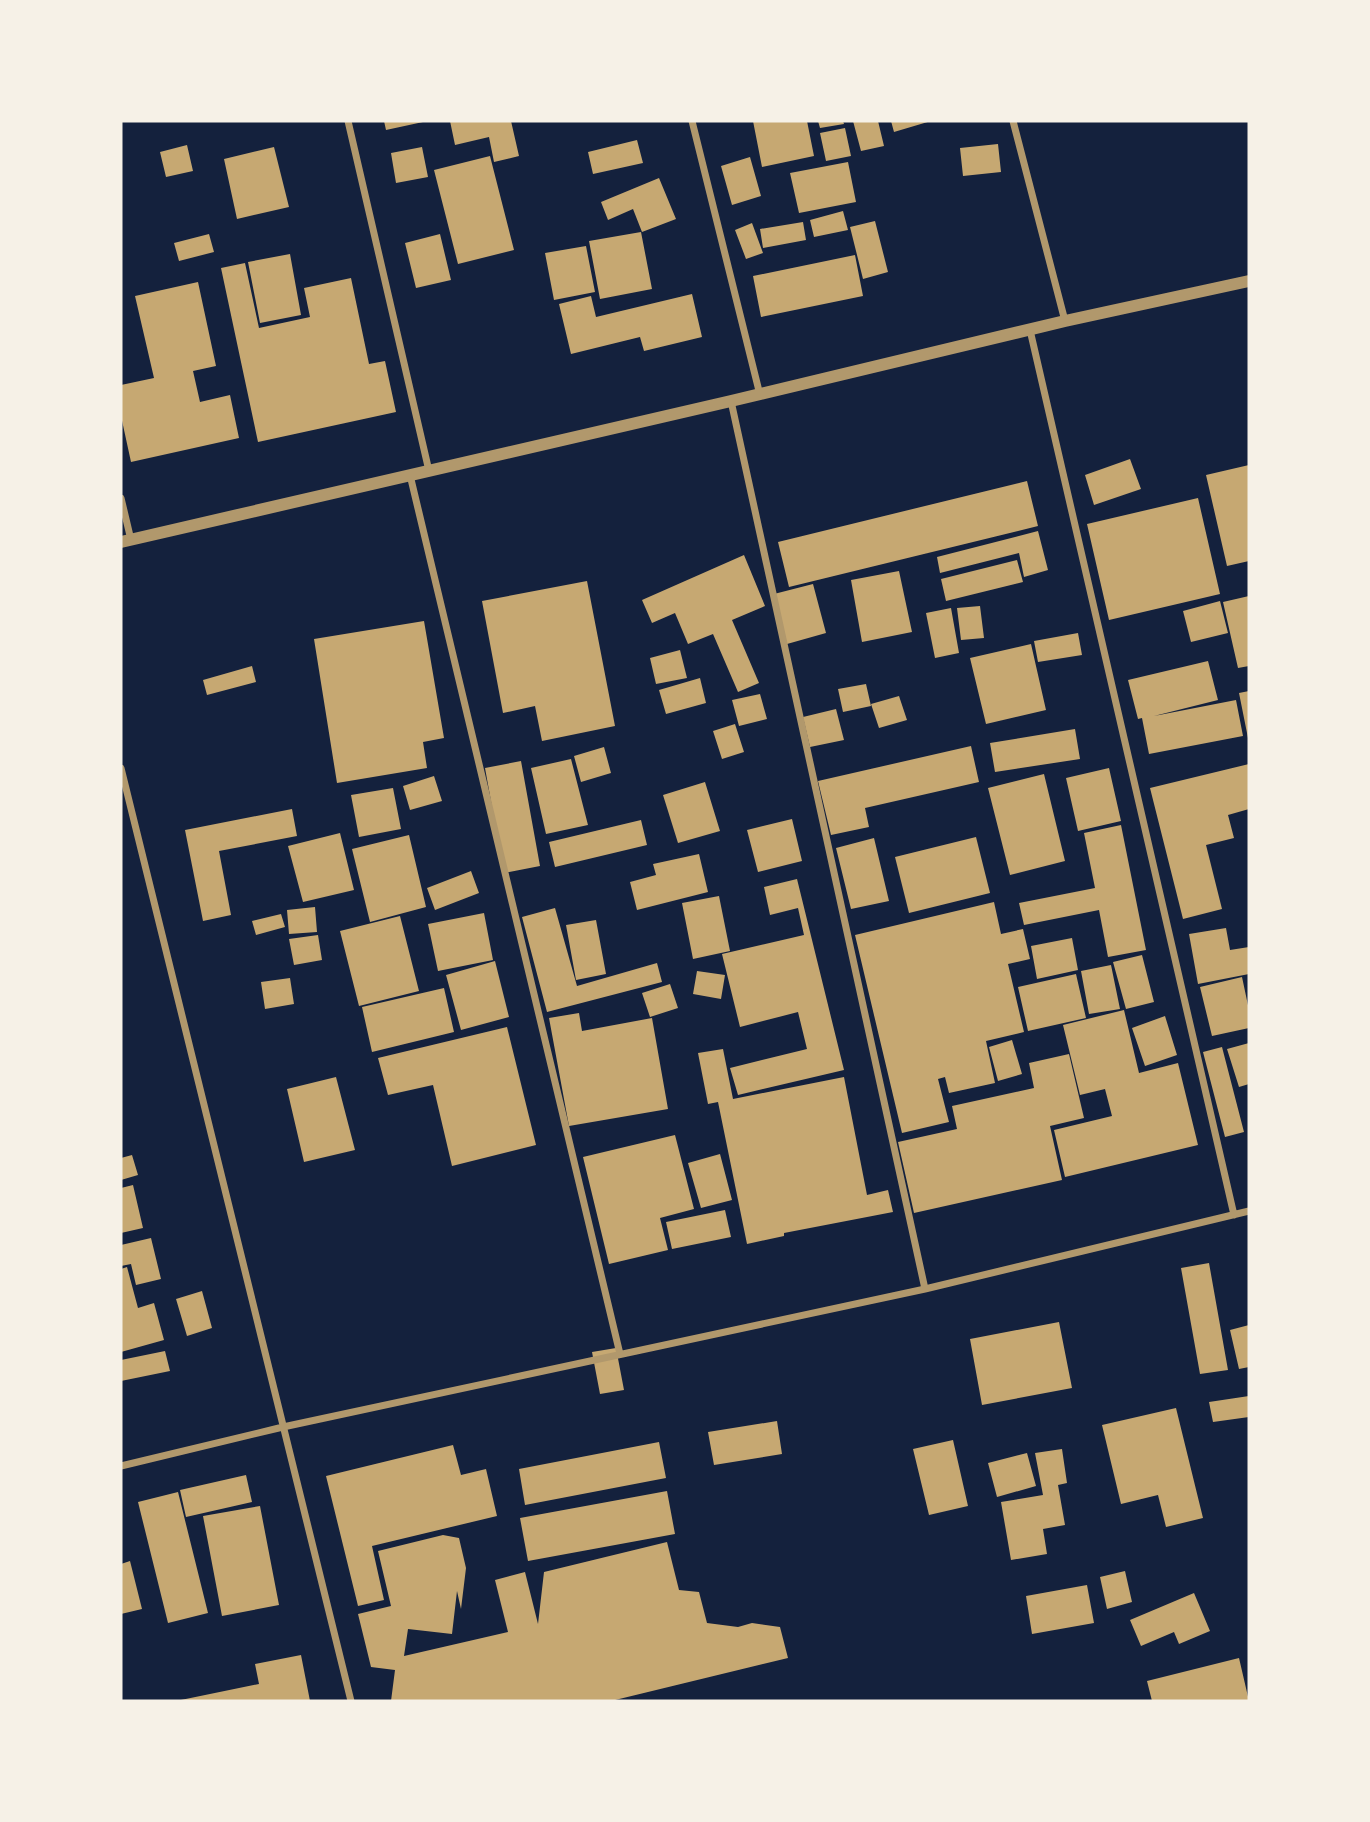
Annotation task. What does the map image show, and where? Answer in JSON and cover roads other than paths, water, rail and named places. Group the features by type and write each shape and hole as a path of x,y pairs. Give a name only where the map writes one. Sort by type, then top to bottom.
{"street":[{"path":"348,121 429,471"},
{"path":"692,121 760,395"},
{"path":"1013,121 1065,321"},
{"path":"121,498 126,541 760,395 1065,321 1249,281"},
{"path":"1030,330 1234,1214"},
{"path":"731,401 925,1289"},
{"path":"410,475 620,1354"},
{"path":"121,768 351,1701"},
{"path":"121,1466 283,1427 925,1289 1249,1211"}]}
